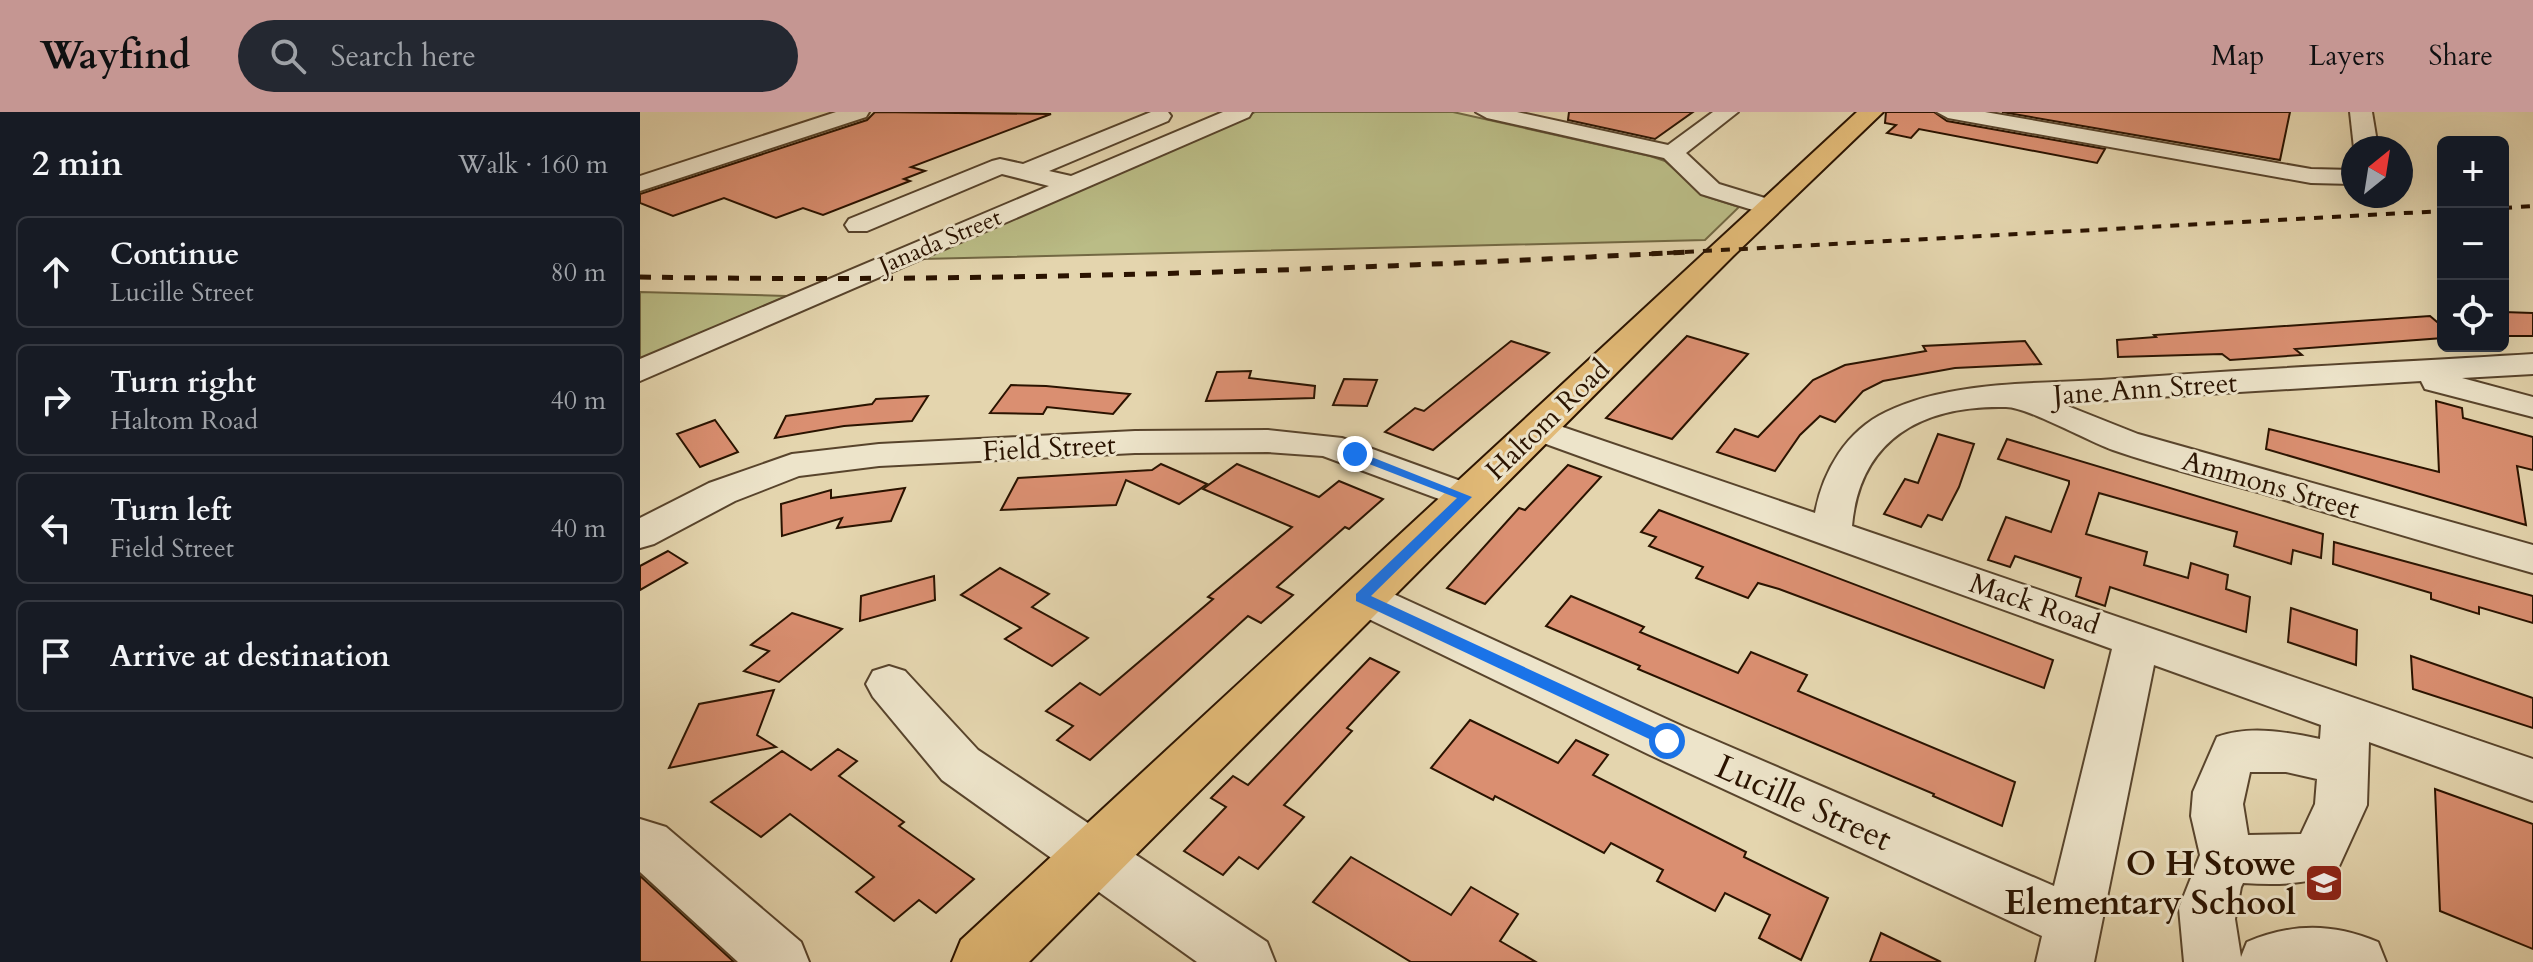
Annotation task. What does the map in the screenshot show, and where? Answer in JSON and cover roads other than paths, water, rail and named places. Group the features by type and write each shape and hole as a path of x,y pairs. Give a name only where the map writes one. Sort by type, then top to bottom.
{"main road":[{"name":"Haltom Road","path":"984,962 1536,429 1871,112"}],"street":[{"path":"815,112 848,115"},
{"path":"858,225 1127,112"},
{"name":"Janada Street","path":"640,371 1241,112"},
{"path":"1487,112 1672,153 1710,189 1769,207"},
{"path":"1672,153 1727,112"},
{"path":"1948,112 2311,176 2341,177"},
{"path":"2361,112 2364,136"},
{"path":"1026,172 1151,114 1205,127"},
{"path":"640,184 848,115"},
{"path":"1000,166 1073,184"},
{"name":"Jane Ann Street","path":"1832,532 1834,504 1849,463 1880,430 1929,410 2014,397 2533,364"},
{"path":"2398,372 2533,407"},
{"name":"Ammons Street","path":"2014,397 2125,442 2533,559"},
{"name":"Mack Road","path":"1536,429 2533,780"},
{"name":"Field Street","path":"640,535 722,492 792,465 879,455 1135,442 1268,441 1329,446 1466,497"},
{"name":"Lucille Street","path":"1361,597 1682,747 2073,952"},
{"path":"2073,952 2137,639"},
{"path":"889,684 960,765 1246,962"},
{"path":"2228,858 2274,861 2317,856 2341,805 2346,713"},
{"path":"2213,962 2206,931 2209,890 2228,858 2216,820 2221,777 2234,751 2286,752 2343,764"},
{"path":"640,843 647,844 780,962"},
{"path":"2268,962 2324,954 2357,962"}],"railway":[{"path":"2509,208 2533,206"},
{"path":"1675,253 2437,211"},
{"path":"1675,253 1688,252"},
{"path":"640,277 902,278 1164,274 1675,253"},
{"path":"1649,254 1675,253"}],"place":[{"name":"O H Stowe Elementary School","path":"2324,883"}]}
